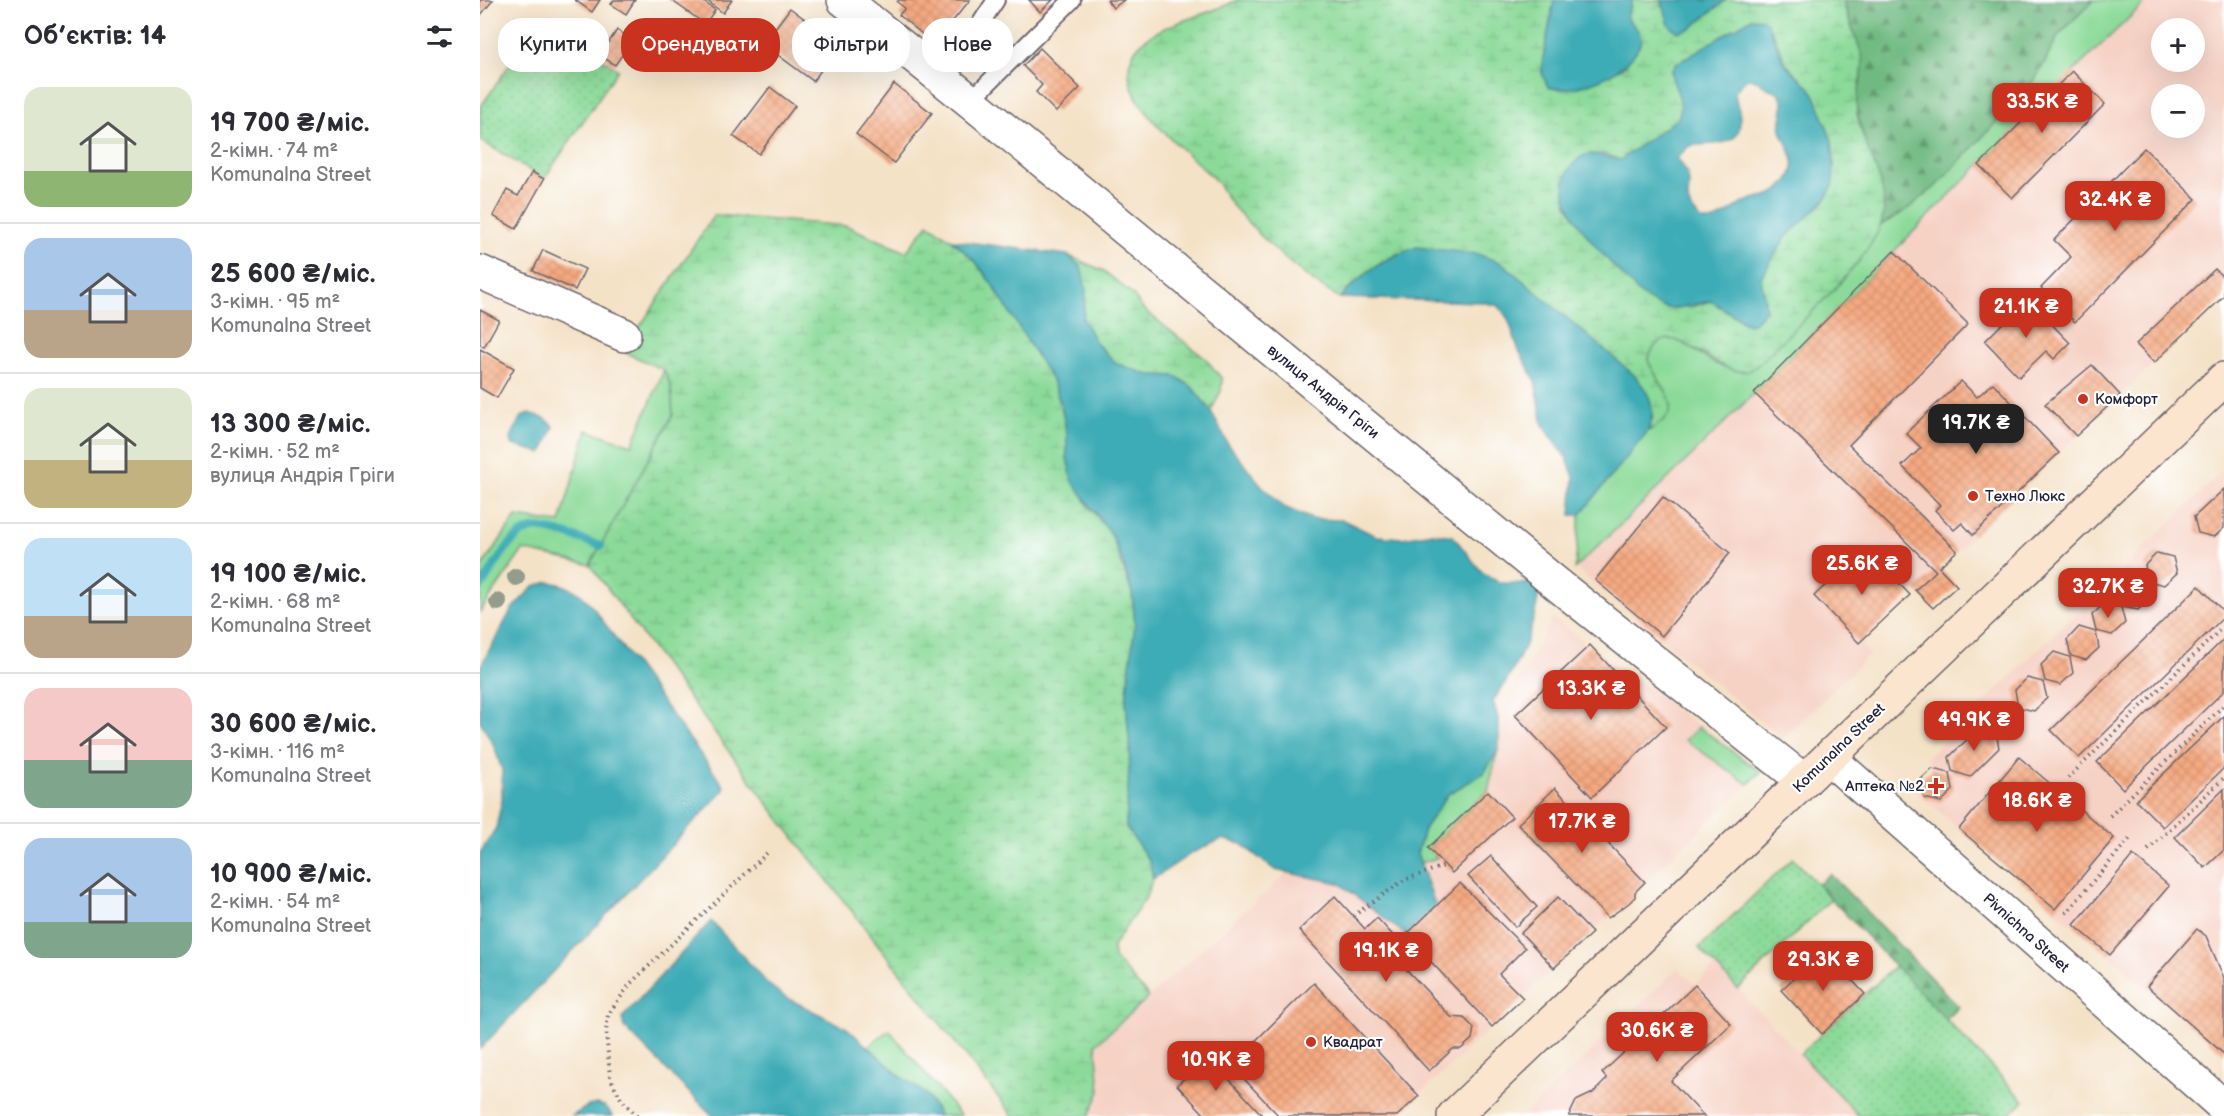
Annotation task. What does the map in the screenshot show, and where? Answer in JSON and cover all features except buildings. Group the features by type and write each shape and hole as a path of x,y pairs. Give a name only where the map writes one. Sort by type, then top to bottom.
{"main road":[{"name":"Komunalna Street","path":"1454,1116 2224,379"}],"street":[{"name":"вулиця Андрія Гріги","path":"844,0 1558,585 1804,782"},
{"path":"480,272 624,335"},
{"name":"Pivnichna Street","path":"1828,758 2224,1107"}],"lane":[{"path":"944,80 996,0"},
{"path":"970,101 1072,0"}],"path":[{"path":"2068,778 2224,626"},
{"path":"2110,816 2224,705"},
{"path":"2148,850 2224,778"},
{"path":"2066,913 2132,836"},
{"path":"637,1116 621,1100 610,1077 606,1031 608,1016 630,984 767,853"},
{"path":"1353,916 1404,880 1444,866"}],"shaded area":[{"path":"2148,0 2224,0 2224,296 1860,643 1870,654 1783,739 1575,568 1681,468 2072,71"},
{"path":"2224,470 2224,1054 1902,780 1907,776 1920,781 1932,769 1927,757"},
{"path":"1553,618 1761,772 1635,892 1635,897 1624,908 1618,908 1397,1116 1089,1116 1093,1110 1100,1078 1096,1044 1287,873 1339,883 1361,900 1401,872 1448,794 1484,773 1498,749 1507,701"},
{"path":"1716,966 1859,1116 1523,1116 1678,968 1695,985"}],"green space":[{"path":"1237,0 1554,0 1542,73 1548,87 1567,89 1588,84 1626,65 1639,32 1627,18 1632,0 1662,0 1661,5 1691,28 1726,0 1843,0 1862,56 1857,114 1884,198 1884,213 1880,227 1859,260 1844,278 1763,360 1750,370 1734,370 1678,341 1666,340 1656,345 1648,360 1665,389 1671,406 1669,414 1661,423 1648,431 1653,417 1633,374 1398,253 1371,269 1340,298 1296,268 1257,232 1231,203 1215,180 1154,122 1140,104 1131,85 1129,67 1136,49 1145,40 1169,26","holes":["1761,19 1768,26 1788,65 1801,78 1817,208 1800,222 1776,248 1761,278 1765,301 1742,321 1711,301 1688,308 1580,225 1566,203 1602,153 1620,160 1679,118 1681,105 1671,70"]},
{"path":"1843,0 2093,0 2058,36 2040,71 2025,92 1935,187 1905,211 1880,226 1884,209 1857,113 1856,97 1863,59"},
{"path":"2093,0 2148,0 2003,141 1720,428 1575,568 1580,515 1648,431 1669,414 1671,406 1669,397 1647,360 1654,347 1661,340 1670,339 1680,342 1718,365 1734,369 1750,370 1763,360 1859,261 1880,226 1905,211 2040,71 2058,36"},
{"path":"609,64 618,70 544,179 480,140 480,108 505,72 609,72"},
{"path":"714,215 847,226 906,252 928,224 952,240 975,261 1052,380 1061,405 1067,435 1067,458 1087,504 1111,534 1132,593 1135,624 1126,701 1130,751 1126,826 1150,862 1153,879 1145,899 1113,946 1114,958 1149,997 1096,1044 1100,1091 1089,1116 1013,1116 780,820 590,565 673,415 671,386 664,370 626,353 639,328"},
{"path":"1067,255 1104,271 1132,294 1142,308 1206,359 1222,379 1221,391 1211,411 1191,386 1175,376 1149,375 1117,364 1097,344 1083,319 1086,290 1081,267"},
{"path":"664,370 671,386 673,415 590,565 523,550 480,612 480,569 516,517 560,523 587,430 632,445"},
{"path":"1699,727 1761,772 1748,784 1685,740"},
{"path":"1498,749 1488,791 1428,848 1437,858 1420,863 1417,853 1424,829 1448,794 1484,773"},
{"path":"1793,858 1831,899 1738,989 1699,948"},
{"path":"1830,874 1959,1007 1946,1020 1818,885"},
{"path":"1895,966 2024,1101 2007,1116 1859,1116 1800,1054"},
{"path":"889,1030 961,1116 940,1116 926,1094 900,1076 868,1046"}],"water":[{"path":"1554,0 1632,0 1627,18 1639,32 1641,41 1636,52 1616,71 1588,84 1574,88 1548,87 1542,73 1542,63"},
{"path":"1662,0 1726,0 1691,28 1678,32 1669,25"},
{"path":"1752,18 1761,19 1767,23 1785,64 1810,88 1816,98 1832,141 1833,185 1825,200 1786,237 1761,277 1766,310 1755,322 1748,324 1711,301 1667,308 1640,294 1587,235 1567,200 1565,183 1570,168 1582,156 1594,154 1620,160 1678,118 1679,95 1672,76 1675,64","holes":["1748,78 1780,95 1783,105 1780,125 1792,157 1793,170 1784,185 1774,193 1748,201 1715,220 1703,221 1690,207 1689,181 1677,158 1689,146 1722,143 1730,141 1735,136 1739,129 1740,119 1735,91"]},
{"path":"952,240 1067,255 1081,267 1086,290 1083,319 1097,344 1117,364 1149,375 1175,376 1191,386 1211,411 1228,444 1262,486 1284,507 1312,519 1343,520 1376,536 1402,538 1433,533 1453,536 1482,572 1500,583 1540,584 1538,600 1525,646 1493,701 1499,721 1499,749 1484,773 1448,794 1424,829 1417,853 1436,907 1406,935 1339,883 1275,870 1241,844 1222,839 1192,853 1153,879 1150,862 1126,827 1130,751 1126,701 1135,624 1132,593 1122,559 1111,534 1072,481 1067,458 1067,435 1061,405 1052,380 992,284 975,261"},
{"path":"1417,247 1477,254 1502,263 1633,374 1644,387 1652,407 1648,431 1580,515 1571,515 1574,477 1566,457 1543,425 1535,380 1519,351 1508,319 1499,306 1482,302 1340,298 1375,267 1395,255"},
{"path":"528,413 546,419 554,427 542,453 513,445 510,440 520,418"},
{"path":"549,582 573,590 592,606 724,786 724,790 480,1049 480,853 496,828 502,800 502,770 494,746 480,721 480,667 512,609 534,586"},
{"path":"711,921 768,984 785,997 847,1028 900,1076 926,1094 940,1116 713,1116 624,1027 622,1018"},
{"path":"597,1104 604,1106 613,1116 572,1116 588,1106"}],"waterway":[{"path":"480,588 509,545 524,532 532,529 557,532 601,546"}],"place":[{"name":"Комфорт","path":"2083,399"},
{"name":"Техно Люкс","path":"1973,496"},
{"name":"Аптека №2","path":"1936,786"},
{"name":"Квадрат","path":"1311,1042"}]}
